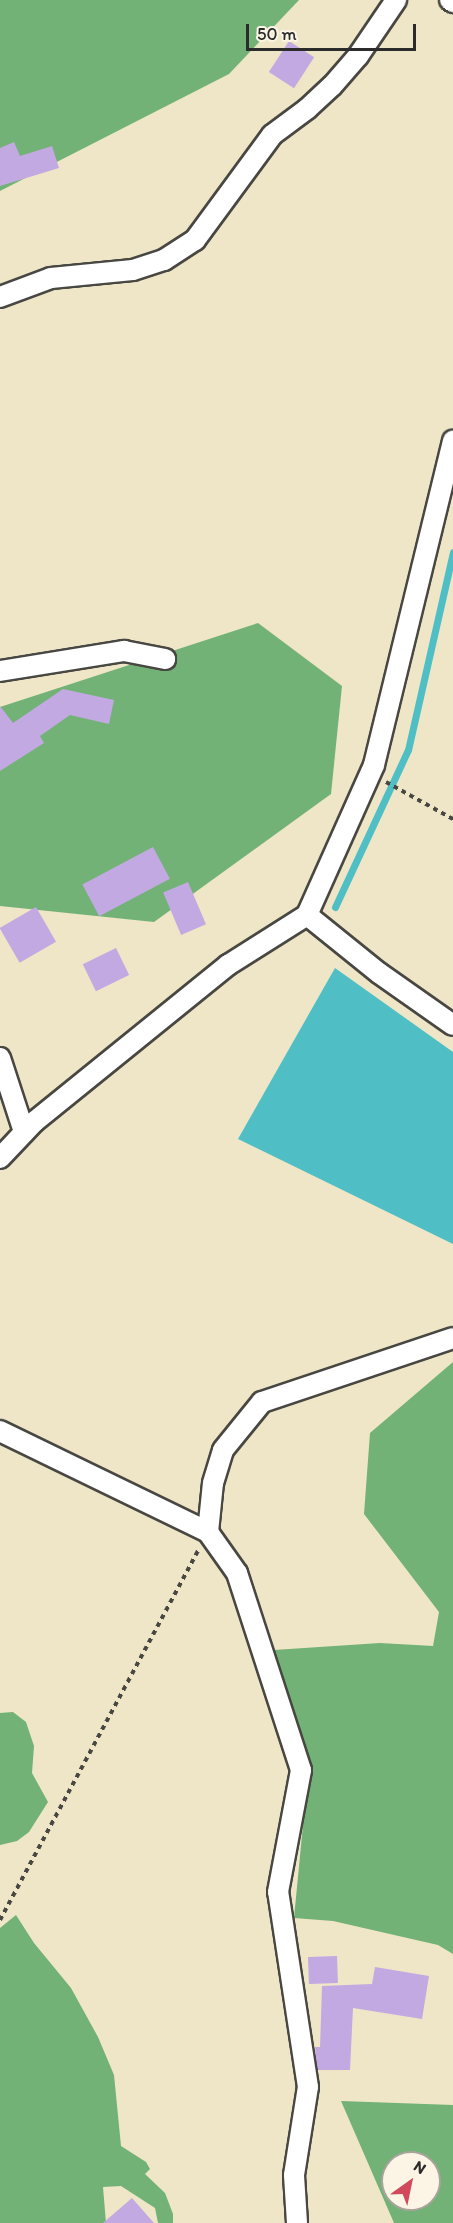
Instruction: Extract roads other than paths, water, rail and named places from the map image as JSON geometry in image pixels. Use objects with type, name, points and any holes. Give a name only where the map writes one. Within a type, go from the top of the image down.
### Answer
[{"type":"street","points":[[0,297],[51,278],[133,270],[164,260],[195,240],[272,135],[307,109],[332,86],[358,56],[396,0]]},
{"type":"street","points":[[0,1158],[24,1132],[228,965],[307,915],[374,765],[453,440]]},
{"type":"street","points":[[0,671],[124,651],[165,659]]},
{"type":"street","points":[[307,915],[379,973],[453,1025]]},
{"type":"street","points":[[0,1058],[24,1132]]},
{"type":"street","points":[[208,1532],[213,1483],[223,1450],[262,1402],[453,1338]]},
{"type":"street","points":[[0,1431],[208,1532],[237,1574],[301,1770],[278,1892],[308,2087],[294,2175],[297,2223]]},
{"type":"water","points":[[335,968],[453,1052],[453,1244],[238,1139]]},
{"type":"waterway","points":[[335,907],[408,750],[453,552]]}]
